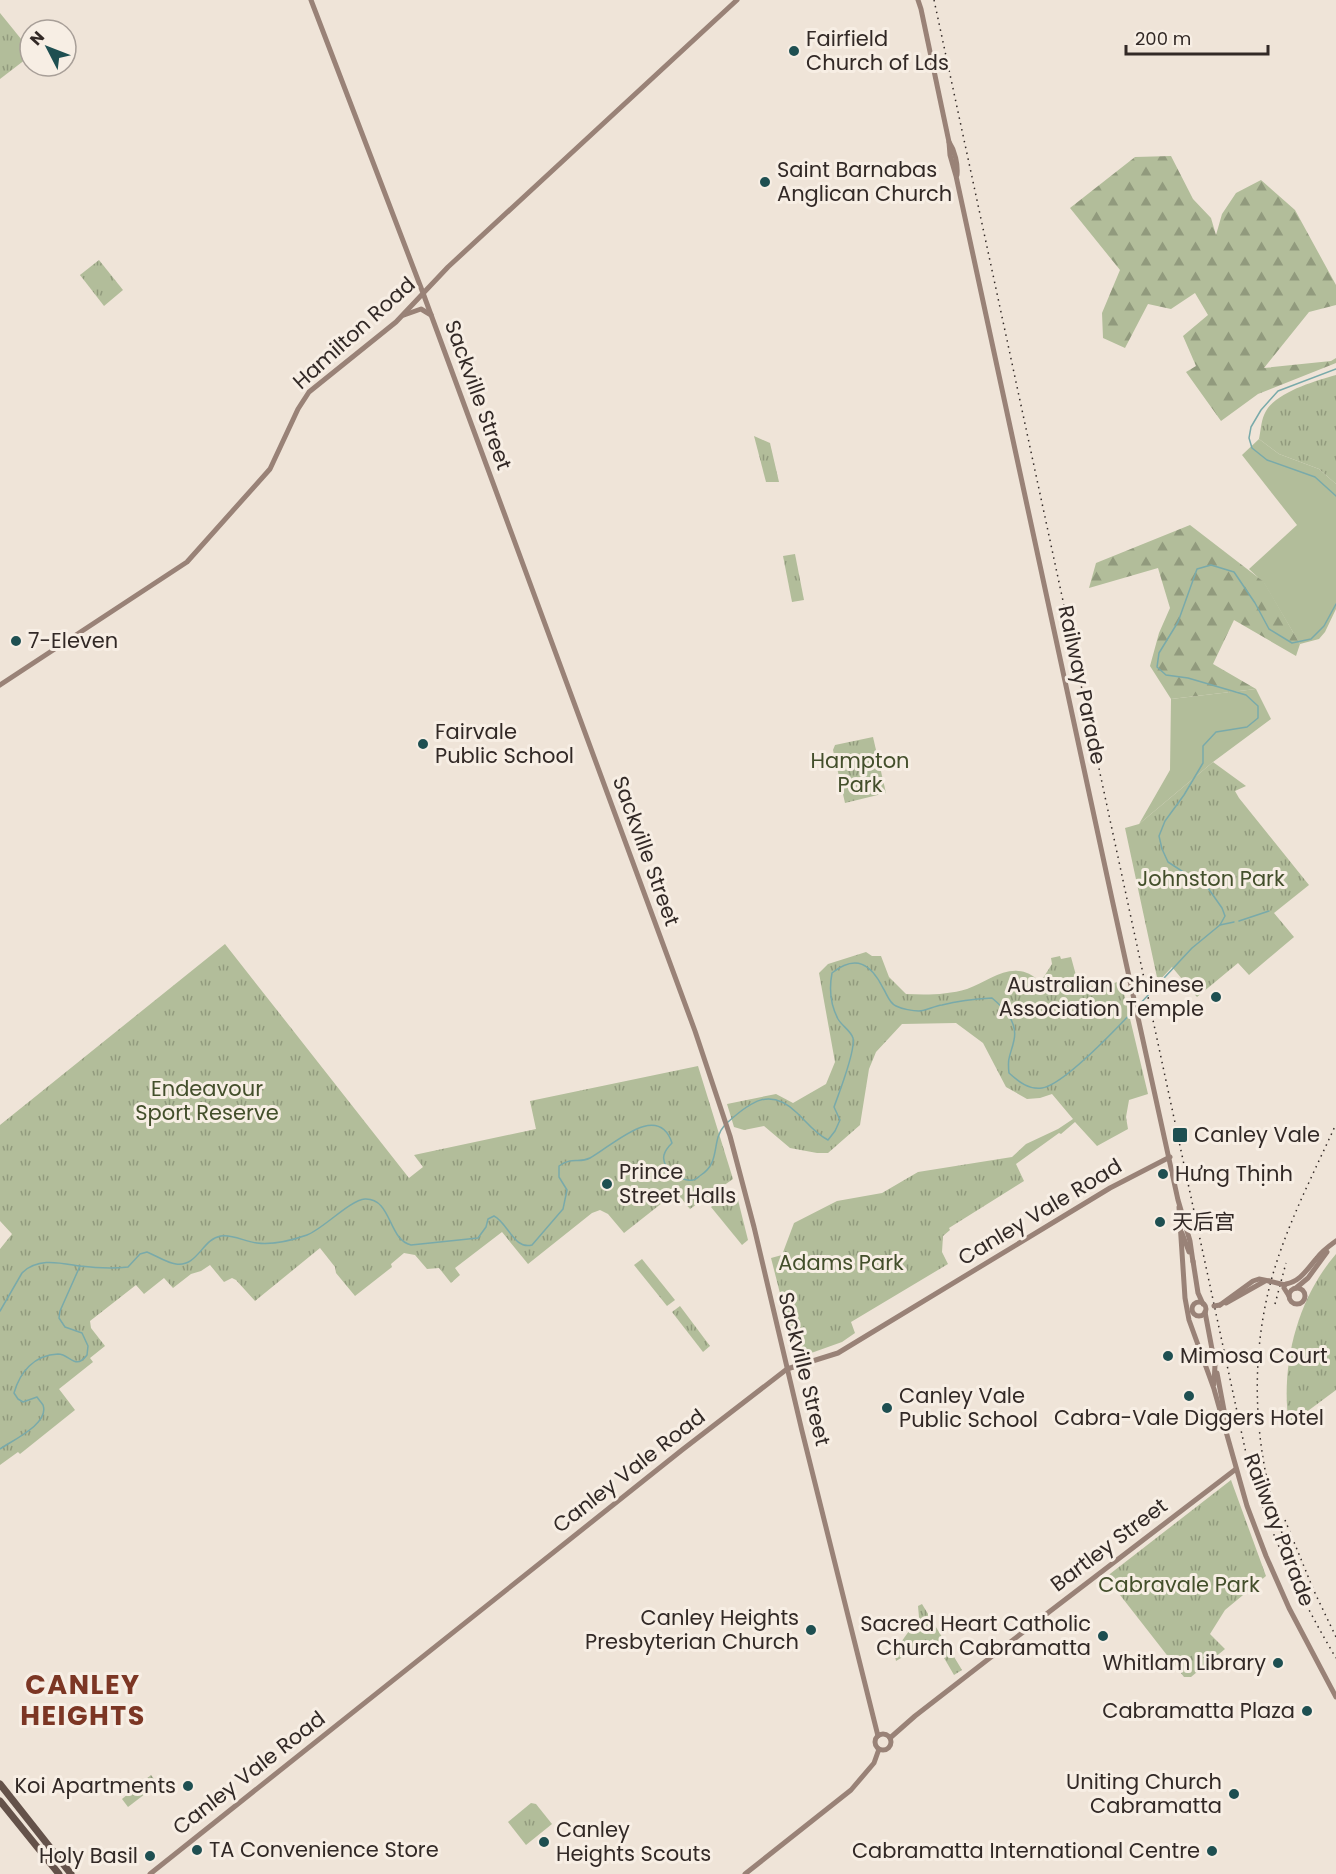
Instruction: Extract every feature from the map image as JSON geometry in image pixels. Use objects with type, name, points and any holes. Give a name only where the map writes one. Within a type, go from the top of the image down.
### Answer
[{"type":"highway","points":[[0,1784],[71,1874]]},
{"type":"highway","points":[[0,1801],[59,1874]]},
{"type":"main road","name":"Sackville Street","points":[[311,0],[423,293],[695,1031],[730,1136],[878,1736]]},
{"type":"main road","name":"Hamilton Road","points":[[0,685],[187,562],[270,469],[298,409],[309,392],[396,322],[456,260],[737,0]]},
{"type":"main road","name":"Railway Parade","points":[[920,0],[949,142],[948,149],[956,176],[1132,992],[1193,1262]]},
{"type":"main road","points":[[396,322],[406,314],[421,309],[431,316]]},
{"type":"main road","name":"Canley Vale Road","points":[[150,1874],[787,1369],[838,1353],[1110,1188],[1170,1157]]},
{"type":"main road","name":"Railway Parade","points":[[1179,1203],[1182,1264],[1190,1325],[1214,1389],[1247,1506],[1282,1594],[1336,1697]]},
{"type":"main road","points":[[1179,1203],[1185,1232],[1182,1264]]},
{"type":"main road","points":[[1179,1223],[1193,1262],[1199,1295],[1205,1312],[1215,1365],[1214,1389]]},
{"type":"main road","points":[[1289,1296],[1290,1292],[1309,1276],[1336,1242]]},
{"type":"main road","points":[[1282,1285],[1300,1278],[1317,1257],[1336,1242]]},
{"type":"main road","points":[[1282,1285],[1292,1303],[1299,1304],[1303,1302],[1309,1276]]},
{"type":"main road","points":[[1195,1314],[1201,1315],[1255,1280],[1269,1281],[1303,1290],[1305,1295]]},
{"type":"main road","points":[[1193,1306],[1198,1302],[1217,1305],[1234,1300],[1261,1282],[1269,1281]]},
{"type":"main road","points":[[1198,1288],[1193,1306],[1195,1314],[1208,1334]]},
{"type":"main road","points":[[1235,1294],[1248,1290]]},
{"type":"main road","name":"Railway Parade","points":[[1215,1365],[1228,1438]]},
{"type":"main road","name":"Bartley Street","points":[[890,1738],[915,1716],[1236,1469]]},
{"type":"main road","points":[[886,1735],[890,1738],[891,1743],[888,1748],[879,1749],[875,1743],[878,1736],[886,1735]]},
{"type":"main road","points":[[746,1874],[851,1790],[874,1763],[879,1749]]},
{"type":"green space","points":[[0,13],[18,35],[18,65],[0,79]]},
{"type":"green space","points":[[1171,156],[1193,199],[1211,218],[1216,235],[1222,214],[1236,193],[1261,180],[1295,210],[1336,285],[1336,305],[1309,312],[1264,368],[1331,361],[1336,358],[1336,363],[1258,394],[1221,421],[1186,372],[1196,366],[1183,336],[1208,315],[1195,293],[1171,309],[1148,304],[1125,348],[1103,338],[1102,313],[1120,270],[1070,208],[1135,157]]},
{"type":"green space","points":[[99,260],[123,290],[104,306],[80,275]]},
{"type":"green space","points":[[1336,375],[1336,484],[1319,469],[1279,454],[1259,439],[1263,417],[1271,404],[1297,388]]},
{"type":"green space","points":[[754,436],[770,443],[779,482],[766,482]]},
{"type":"green space","points":[[1259,439],[1279,454],[1319,469],[1336,484],[1336,609],[1319,639],[1300,644],[1264,583],[1249,569],[1297,525],[1242,455]]},
{"type":"green space","points":[[1190,525],[1264,582],[1300,644],[1296,656],[1234,620],[1213,664],[1256,689],[1171,699],[1150,666],[1159,633],[1170,608],[1158,568],[1089,588],[1096,563]]},
{"type":"green space","points":[[795,554],[804,600],[792,602],[783,556]]},
{"type":"green space","points":[[1256,689],[1271,719],[1213,762],[1139,824],[1170,770],[1171,699]]},
{"type":"green space","name":"Hampton Park","points":[[873,737],[886,793],[845,803],[833,750],[835,745]]},
{"type":"green space","name":"Johnston Park","points":[[1213,762],[1246,786],[1235,791],[1239,798],[1309,885],[1274,913],[1294,937],[1249,975],[1238,963],[1197,997],[1172,967],[1158,982],[1125,828],[1139,824]]},
{"type":"green space","name":"Endeavour Sport Reserve","points":[[225,944],[409,1178],[423,1167],[414,1155],[536,1129],[530,1101],[698,1066],[733,1179],[690,1209],[676,1192],[624,1233],[608,1214],[600,1210],[592,1213],[528,1264],[502,1232],[455,1268],[460,1275],[451,1283],[439,1268],[427,1269],[415,1255],[404,1253],[391,1264],[392,1267],[355,1296],[336,1273],[335,1267],[320,1248],[255,1301],[236,1280],[232,1278],[224,1282],[210,1265],[191,1274],[173,1288],[164,1278],[144,1294],[136,1285],[90,1321],[91,1328],[105,1346],[90,1358],[93,1362],[59,1389],[75,1410],[20,1454],[18,1452],[0,1465],[0,1249],[12,1234],[0,1221],[0,1125]]},
{"type":"green space","name":"Adams Park","points":[[866,952],[872,956],[881,956],[889,977],[906,994],[959,991],[1010,971],[1028,973],[1037,979],[1043,978],[1052,964],[1051,958],[1060,956],[1061,959],[1071,957],[1077,979],[1096,988],[1121,981],[1148,1094],[1129,1100],[1126,1117],[1128,1129],[1097,1146],[1075,1122],[1016,1164],[1024,1181],[949,1228],[950,1230],[943,1236],[942,1252],[948,1264],[851,1322],[855,1333],[842,1342],[800,1357],[796,1356],[771,1258],[782,1255],[794,1223],[837,1201],[882,1193],[918,1172],[1012,1157],[1026,1144],[1073,1119],[1052,1094],[1027,1099],[1006,1087],[983,1043],[956,1023],[902,1024],[876,1052],[869,1069],[860,1125],[828,1153],[790,1148],[764,1126],[744,1130],[734,1127],[727,1104],[776,1094],[793,1103],[826,1084],[835,1062],[819,973],[828,964]]},
{"type":"green space","points":[[731,1191],[736,1192],[748,1240],[742,1245],[711,1207]]},
{"type":"green space","points":[[1336,1254],[1336,1390],[1289,1425],[1287,1380],[1295,1334],[1311,1291]]},
{"type":"green space","points":[[642,1259],[675,1300],[667,1306],[634,1265]]},
{"type":"green space","points":[[680,1306],[710,1346],[703,1352],[672,1312]]},
{"type":"green space","name":"Cabravale Park","points":[[1231,1480],[1266,1576],[1225,1610],[1210,1634],[1225,1649],[1191,1677],[1184,1677],[1106,1577]]},
{"type":"green space","points":[[922,1604],[962,1670],[954,1675],[933,1639],[896,1661],[894,1652],[919,1617],[918,1606]]},
{"type":"green space","points":[[151,1775],[158,1784],[128,1807],[122,1799]]},
{"type":"green space","points":[[531,1803],[536,1804],[552,1824],[526,1845],[508,1822]]},
{"type":"waterway","points":[[1336,369],[1278,391],[1261,410],[1251,427],[1249,438],[1252,448],[1267,460],[1315,477],[1336,496]]},
{"type":"waterway","points":[[1137,1007],[1192,948],[1220,925],[1225,916],[1208,888],[1168,862],[1159,836],[1165,821],[1203,763],[1203,746],[1216,732],[1247,727],[1258,718],[1258,706],[1246,695],[1188,678],[1166,675],[1157,667],[1159,653],[1178,622],[1197,569],[1211,565],[1234,572],[1269,629],[1292,643],[1311,639],[1324,626],[1336,604]]},
{"type":"waterway","points":[[1239,921],[1269,911]]},
{"type":"waterway","points":[[1220,925],[1234,922]]},
{"type":"waterway","points":[[728,1122],[752,1103],[769,1099],[787,1104],[815,1131],[828,1140],[835,1131],[840,1120],[834,1107],[852,1052],[853,1038],[835,1013],[831,985],[832,973],[848,964],[862,964],[868,968],[892,1003],[904,1009],[922,1011],[954,1002],[992,998],[1005,1011],[1014,1027],[1009,1073],[1020,1082],[1033,1088],[1052,1085],[1076,1067],[1134,1010]]},
{"type":"waterway","points":[[0,1311],[22,1273],[35,1265],[50,1262],[98,1268],[128,1267],[140,1254],[147,1252],[169,1262],[183,1264],[195,1257],[209,1242],[221,1236],[263,1243],[282,1242],[307,1235],[352,1204],[365,1199],[374,1200],[380,1205],[398,1236],[411,1245],[478,1238],[486,1227],[488,1219],[494,1216],[520,1244],[532,1245],[563,1209],[567,1190],[559,1177],[559,1166],[568,1161],[590,1158],[634,1130],[645,1126],[656,1126],[665,1131],[672,1143],[664,1155],[666,1165],[683,1179],[694,1180],[711,1164],[720,1132],[724,1126]]},
{"type":"waterway","points":[[0,1449],[28,1431],[41,1419],[44,1412],[43,1405],[37,1397],[23,1402],[14,1393],[20,1378],[29,1366],[49,1355],[62,1355],[76,1362],[83,1360],[87,1355],[88,1346],[82,1333],[65,1327],[59,1318],[80,1266]]},
{"type":"railway","points":[[934,0],[1247,1458],[1285,1561],[1336,1658]]},
{"type":"railway","points":[[1282,1533],[1265,1471],[1260,1440],[1257,1376],[1264,1312],[1284,1240],[1336,1124]]},
{"type":"railway","points":[[1275,1304],[1286,1263]]},
{"type":"railway","points":[[1285,1520],[1336,1637]]},
{"type":"place","name":"Fairfield Church of Lds","points":[[794,51]]},
{"type":"place","name":"Saint Barnabas Anglican Church","points":[[765,182]]},
{"type":"place","name":"7-Eleven","points":[[16,641]]},
{"type":"place","name":"Fairvale Public School","points":[[423,744]]},
{"type":"place","name":"Australian Chinese Association Temple","points":[[1216,997]]},
{"type":"place","name":"Canley Vale","points":[[1180,1135]]},
{"type":"place","name":"Hưng Thịnh","points":[[1163,1174]]},
{"type":"place","name":"Prince Street Halls","points":[[607,1184]]},
{"type":"place","name":"天后宫","points":[[1160,1222]]},
{"type":"place","name":"Mimosa Court","points":[[1168,1356]]},
{"type":"place","name":"Cabra-Vale Diggers Hotel","points":[[1189,1396]]},
{"type":"place","name":"Canley Vale Public School","points":[[887,1408]]},
{"type":"place","name":"Canley Heights Presbyterian Church","points":[[811,1630]]},
{"type":"place","name":"Sacred Heart Catholic Church Cabramatta","points":[[1103,1636]]},
{"type":"place","name":"Whitlam Library","points":[[1278,1663]]},
{"type":"place","name":"Cabramatta Plaza","points":[[1307,1711]]},
{"type":"place","name":"Koi Apartments","points":[[188,1786]]},
{"type":"place","name":"Uniting Church Cabramatta","points":[[1234,1794]]},
{"type":"place","name":"Canley Heights Scouts","points":[[544,1842]]},
{"type":"place","name":"TA Convenience Store","points":[[197,1850]]},
{"type":"place","name":"Cabramatta International Centre","points":[[1212,1851]]},
{"type":"place","name":"Holy Basil","points":[[150,1856]]},
{"type":"district","name":"CANLEY HEIGHTS","points":[[83,1700]]}]
